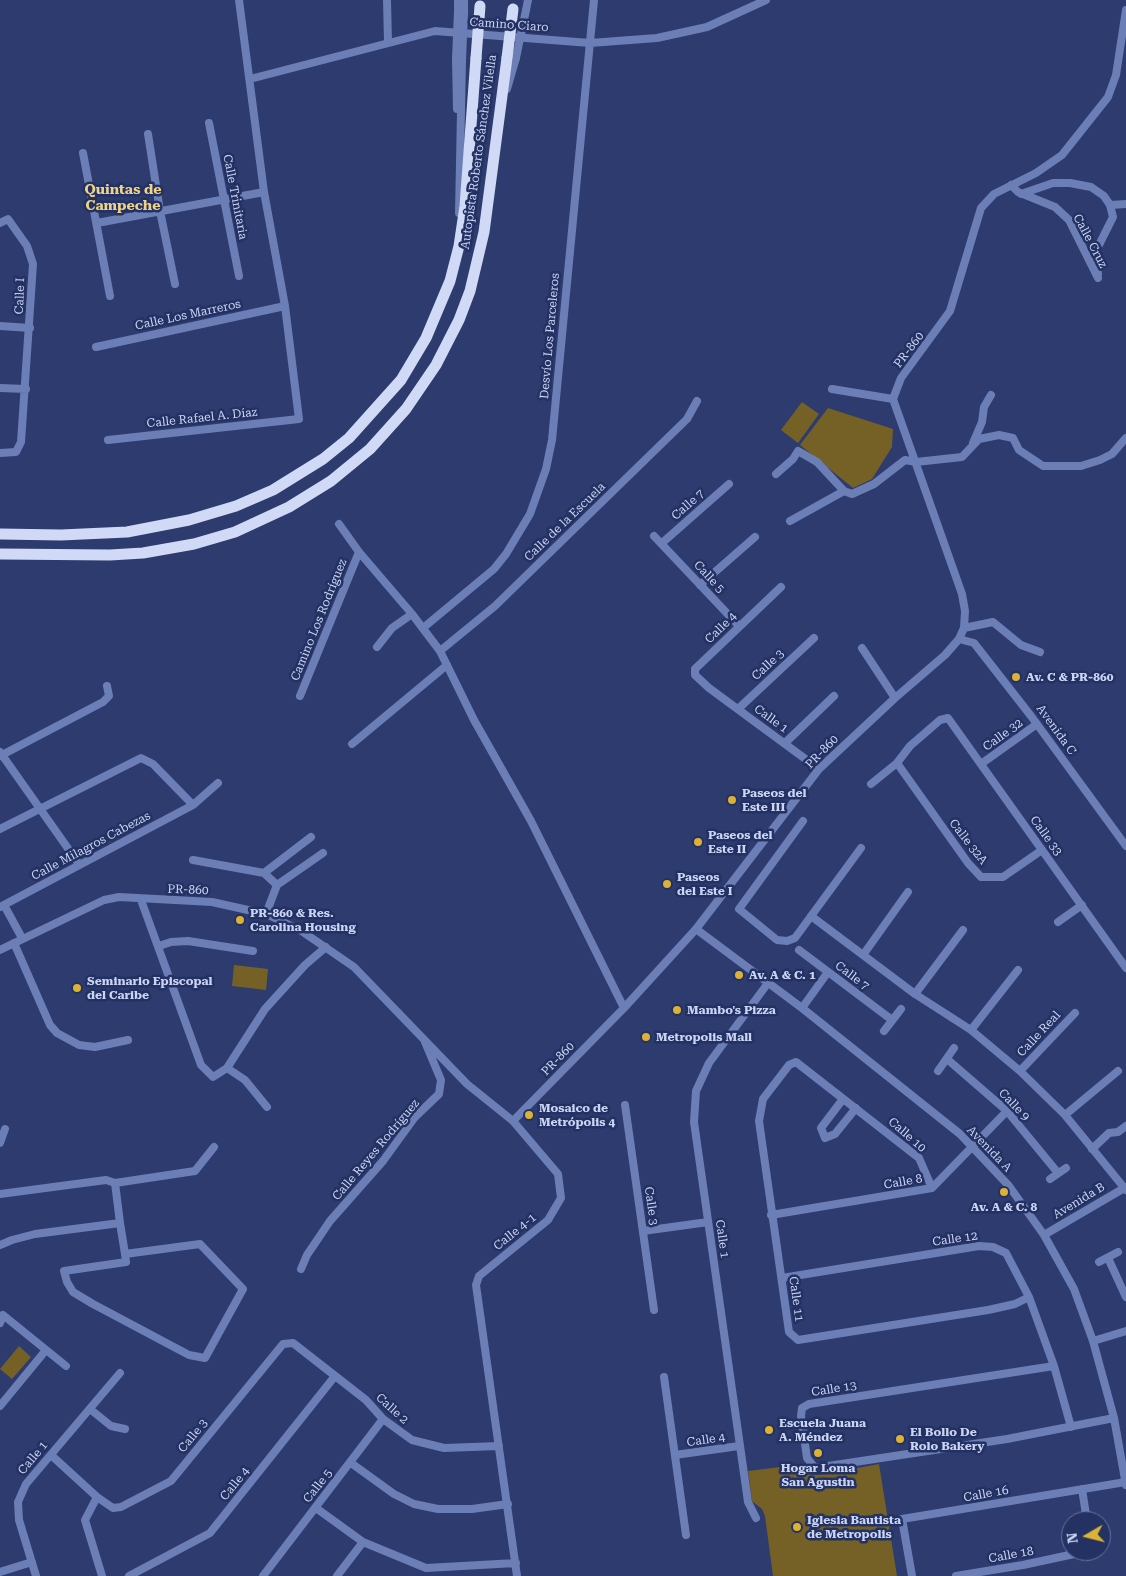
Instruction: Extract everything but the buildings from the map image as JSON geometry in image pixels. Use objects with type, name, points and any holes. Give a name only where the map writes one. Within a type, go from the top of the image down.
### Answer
[{"type":"highway","name":"Autopista Roberto Sánchez Vilella","points":[[0,534],[101,533],[163,526],[236,506],[295,478],[349,438],[401,380],[426,338],[442,303],[459,246],[465,206],[480,3]]},
{"type":"highway","name":"Autopista Roberto Sánchez Vilella","points":[[0,554],[110,555],[143,553],[194,544],[235,532],[289,507],[331,481],[388,430],[422,388],[459,320],[470,290],[482,240],[500,115],[511,58],[514,4]]},
{"type":"street","points":[[239,0],[264,192],[285,306]]},
{"type":"street","points":[[387,0],[388,42]]},
{"type":"street","points":[[458,0],[461,12]]},
{"type":"street","points":[[459,246],[461,139],[459,60],[461,12],[464,0]]},
{"type":"street","points":[[511,58],[528,0]]},
{"type":"street","name":"Desvío Los Parceleros","points":[[423,628],[494,569],[506,554],[530,514],[546,469],[552,440],[594,0]]},
{"type":"street","name":"Camino Ciaro","points":[[250,80],[435,31],[590,43],[657,38],[692,32],[766,0]]},
{"type":"street","name":"PR-860","points":[[0,950],[104,900],[119,897],[141,900],[212,902],[266,914],[300,930],[354,967],[467,1084],[513,1121],[624,1008],[696,929],[819,768],[894,698],[945,655],[959,638],[964,628],[965,611],[962,594],[893,399],[901,378],[950,311],[981,208],[994,194],[1036,173],[1062,155],[1108,97],[1116,75],[1126,10]]},
{"type":"street","name":"Calle Trinitaria","points":[[209,123],[239,276]]},
{"type":"street","points":[[148,134],[160,211],[175,284]]},
{"type":"street","points":[[83,153],[110,296]]},
{"type":"street","points":[[1021,194],[1053,183],[1070,183],[1091,188],[1104,196],[1110,205],[1126,204]]},
{"type":"street","name":"Calle Cruz","points":[[1011,185],[1021,194],[1055,207],[1069,220],[1098,278],[1096,251],[1113,217],[1110,205]]},
{"type":"street","points":[[96,223],[264,192]]},
{"type":"street","name":"Calle I","points":[[0,223],[8,220],[27,246],[33,264],[26,390],[19,448],[16,452],[0,454]]},
{"type":"street","name":"Calle Los Marreros","points":[[96,347],[285,306]]},
{"type":"street","name":"Calle Rafael A. Díaz","points":[[108,440],[299,419],[285,306]]},
{"type":"street","points":[[0,326],[30,328]]},
{"type":"street","points":[[0,388],[26,390]]},
{"type":"street","points":[[832,389],[893,399]]},
{"type":"street","points":[[969,449],[991,395]]},
{"type":"street","name":"Calle de la Escuela","points":[[440,651],[495,606],[673,433],[687,419],[696,401]]},
{"type":"street","points":[[776,474],[793,459],[798,451],[817,462],[844,491],[852,494],[874,484],[905,460],[916,462],[962,457],[979,439],[999,435],[1013,438],[1019,450],[1043,466],[1081,466],[1112,454],[1126,438]]},
{"type":"street","name":"Calle 7","points":[[662,544],[729,484]]},
{"type":"street","points":[[790,521],[844,491]]},
{"type":"street","points":[[339,524],[359,552],[412,614],[440,651],[474,720],[531,822],[624,1008]]},
{"type":"street","name":"Calle 5","points":[[654,536],[739,626]]},
{"type":"street","points":[[700,585],[755,536]]},
{"type":"street","name":"Camino Los Rodríguez","points":[[300,696],[359,552]]},
{"type":"street","name":"Calle 4","points":[[709,688],[695,675],[695,669],[781,588]]},
{"type":"street","points":[[377,647],[392,628],[412,614]]},
{"type":"street","points":[[964,628],[993,622],[1021,645],[1040,652]]},
{"type":"street","name":"Calle 3","points":[[738,709],[814,638]]},
{"type":"street","name":"Avenida C","points":[[959,638],[974,644],[1037,724],[1126,846]]},
{"type":"street","points":[[862,648],[894,698]]},
{"type":"street","points":[[352,744],[447,665]]},
{"type":"street","points":[[79,864],[1,754],[103,702],[109,696],[107,686]]},
{"type":"street","name":"Calle 1","points":[[709,688],[819,768]]},
{"type":"street","points":[[785,743],[834,696]]},
{"type":"street","name":"Calle 33","points":[[897,763],[910,746],[940,720],[948,718],[1126,968]]},
{"type":"street","name":"Calle 32","points":[[981,764],[1037,724]]},
{"type":"street","points":[[0,830],[141,758],[153,764],[193,805]]},
{"type":"street","points":[[871,784],[897,763]]},
{"type":"street","name":"Calle 32A","points":[[897,763],[968,864],[981,877],[1003,877],[1042,850]]},
{"type":"street","name":"Calle Milagros Cabezas","points":[[2,906],[193,805],[218,783]]},
{"type":"street","points":[[803,821],[739,909],[777,940],[787,941],[795,938],[861,848]]},
{"type":"street","points":[[264,873],[311,837]]},
{"type":"street","points":[[266,914],[277,885],[323,853]]},
{"type":"street","points":[[193,860],[264,873],[277,885]]},
{"type":"street","points":[[863,955],[908,892]]},
{"type":"street","points":[[141,900],[159,946],[174,995],[201,1064],[212,1077],[227,1068],[264,1009],[305,965],[326,947]]},
{"type":"street","points":[[1058,922],[1082,905]]},
{"type":"street","points":[[2,906],[22,938]]},
{"type":"street","points":[[811,916],[914,994],[971,1030],[1020,1071],[1065,1115],[1125,1188]]},
{"type":"street","name":"Avenida A","points":[[696,929],[802,1008],[973,1146],[1009,1186],[1044,1235],[1074,1289],[1093,1341],[1114,1418],[1126,1483]]},
{"type":"street","points":[[914,994],[963,930]]},
{"type":"street","points":[[159,946],[171,942],[188,942],[253,951]]},
{"type":"street","points":[[14,943],[50,1025],[57,1033],[79,1045],[95,1047],[128,1040]]},
{"type":"street","name":"Calle 7","points":[[799,950],[892,1020]]},
{"type":"street","points":[[971,1030],[1018,970]]},
{"type":"street","points":[[802,1008],[828,972]]},
{"type":"street","name":"Calle 1","points":[[756,1518],[748,1502],[739,1446],[694,1122],[696,1091],[709,1064],[768,983]]},
{"type":"street","points":[[884,1031],[901,1009]]},
{"type":"street","name":"Calle Real","points":[[1020,1071],[1075,1013]]},
{"type":"street","name":"Calle Reyes Rodríguez","points":[[301,1269],[307,1255],[330,1221],[383,1161],[415,1116],[439,1094],[441,1080],[424,1040]]},
{"type":"street","points":[[938,1071],[954,1048]]},
{"type":"street","name":"Calle 9","points":[[947,1059],[1007,1111],[1058,1172]]},
{"type":"street","name":"Calle 10","points":[[792,1063],[796,1062],[919,1158],[932,1188]]},
{"type":"street","name":"Calle 11","points":[[792,1063],[763,1099],[759,1121],[789,1332],[798,1340],[997,1308],[1030,1298]]},
{"type":"street","points":[[227,1068],[246,1080],[267,1107]]},
{"type":"street","points":[[1065,1115],[1118,1071]]},
{"type":"street","points":[[843,1099],[822,1128],[825,1138],[835,1134],[856,1108]]},
{"type":"street","name":"Calle 3","points":[[625,1105],[654,1310]]},
{"type":"street","name":"Calle 8","points":[[771,1215],[932,1188],[1007,1111]]},
{"type":"street","name":"Calle 4-1","points":[[499,1446],[476,1285],[479,1276],[548,1220],[561,1198],[558,1174],[513,1121]]},
{"type":"street","points":[[1092,1149],[1110,1134],[1118,1132],[1126,1126]]},
{"type":"street","points":[[0,1143],[5,1129]]},
{"type":"street","points":[[0,1194],[106,1180],[115,1183],[195,1171],[214,1147]]},
{"type":"street","points":[[1050,1179],[1066,1168]]},
{"type":"street","points":[[115,1183],[126,1262],[64,1271],[73,1292],[189,1355],[205,1358],[243,1289],[200,1244],[125,1254]]},
{"type":"street","name":"Avenida B","points":[[1044,1235],[1125,1188]]},
{"type":"street","points":[[643,1231],[708,1222]]},
{"type":"street","points":[[0,1245],[35,1234],[120,1223]]},
{"type":"street","name":"Calle 12","points":[[782,1278],[979,1246],[993,1246],[1006,1253],[1030,1298],[1054,1366],[1071,1427]]},
{"type":"street","points":[[1099,1262],[1118,1252]]},
{"type":"street","points":[[1108,1258],[1126,1297]]},
{"type":"street","points":[[0,1323],[3,1315],[66,1366]]},
{"type":"street","points":[[1093,1341],[1126,1331]]},
{"type":"street","name":"Calle 3","points":[[51,1455],[97,1497],[113,1508],[121,1507],[172,1481],[283,1344],[287,1343]]},
{"type":"street","name":"Calle 2","points":[[287,1343],[293,1343],[366,1400],[383,1419],[412,1440],[444,1448],[499,1446]]},
{"type":"street","points":[[0,1406],[46,1350]]},
{"type":"street","name":"Calle 13","points":[[1054,1366],[809,1404],[802,1408],[801,1416],[807,1458],[815,1468],[1007,1439],[1114,1418]]},
{"type":"street","name":"Calle 1","points":[[36,1576],[19,1520],[18,1502],[26,1484],[120,1373]]},
{"type":"street","name":"Calle 4","points":[[128,1576],[210,1533],[335,1376]]},
{"type":"street","points":[[664,1377],[686,1535]]},
{"type":"street","points":[[90,1409],[111,1426],[125,1429]]},
{"type":"street","name":"Calle 5","points":[[262,1576],[351,1463],[383,1419]]},
{"type":"street","points":[[499,1446],[517,1576]]},
{"type":"street","name":"Calle 4","points":[[675,1455],[739,1446]]},
{"type":"street","points":[[351,1463],[394,1494],[414,1504],[438,1509],[472,1509],[508,1504]]},
{"type":"street","points":[[1085,1511],[1082,1490],[1126,1483]]},
{"type":"street","name":"Calle 16","points":[[912,1576],[902,1520],[1082,1490]]},
{"type":"street","points":[[97,1497],[85,1520],[102,1576]]},
{"type":"street","points":[[316,1508],[363,1542],[415,1565],[436,1572],[516,1563]]},
{"type":"street","points":[[337,1576],[363,1542]]},
{"type":"street","name":"Calle 18","points":[[956,1576],[1061,1557]]},
{"type":"street","points":[[0,1572],[32,1562]]},
{"type":"shaded area","points":[[802,402],[819,414],[798,443],[781,430]]},
{"type":"shaded area","points":[[828,408],[893,429],[892,447],[872,479],[853,488],[800,445]]},
{"type":"shaded area","points":[[234,965],[268,969],[266,990],[232,986]]},
{"type":"shaded area","points":[[19,1346],[31,1357],[12,1379],[0,1369]]},
{"type":"shaded area","points":[[879,1464],[897,1576],[773,1576],[765,1516],[762,1509],[752,1501],[748,1471],[797,1465],[810,1474],[819,1475]]},
{"type":"place","name":"Av. C & PR-860","points":[[1016,677]]},
{"type":"place","name":"Paseos del Este III","points":[[732,800]]},
{"type":"place","name":"Paseos del Este II","points":[[698,842]]},
{"type":"place","name":"Paseos del Este I","points":[[667,884]]},
{"type":"place","name":"PR-860 & Res. Carolina Housing","points":[[240,920]]},
{"type":"place","name":"Av. A & C. 1","points":[[739,975]]},
{"type":"place","name":"Seminario Episcopal del Caribe","points":[[77,988]]},
{"type":"place","name":"Mambo's Pizza","points":[[677,1010]]},
{"type":"place","name":"Metropolis Mall","points":[[646,1037]]},
{"type":"place","name":"Mosaico de Metrópolis 4","points":[[529,1115]]},
{"type":"place","name":"Av. A & C. 8","points":[[1004,1192]]},
{"type":"place","name":"Escuela Juana A. Méndez","points":[[769,1430]]},
{"type":"place","name":"El Bollo De Rolo Bakery","points":[[900,1439]]},
{"type":"place","name":"Hogar Loma San Agustin","points":[[818,1453]]},
{"type":"place","name":"Iglesia Bautista de Metropolis","points":[[797,1527]]},
{"type":"district","name":"Quintas de Campeche","points":[[123,198]]}]
